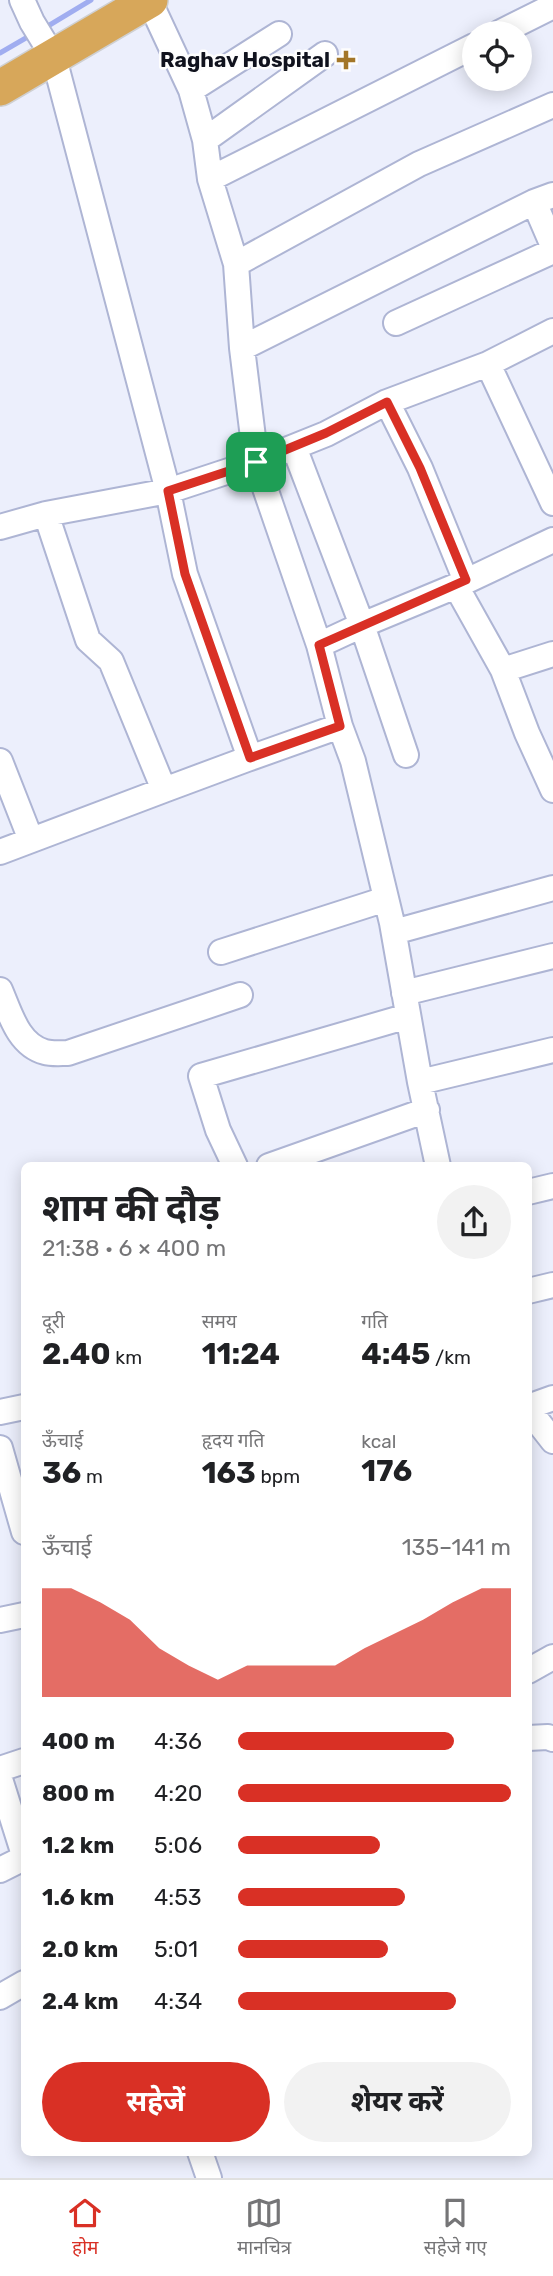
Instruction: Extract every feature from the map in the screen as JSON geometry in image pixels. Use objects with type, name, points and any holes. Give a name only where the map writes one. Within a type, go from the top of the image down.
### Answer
[{"type":"highway","points":[[0,88],[50,53],[149,0]]},
{"type":"street","points":[[149,0],[191,89],[205,140],[210,179],[236,264],[242,348],[256,462],[319,645],[340,726],[354,761],[394,932],[420,1082],[437,1162]]},
{"type":"street","points":[[521,21],[553,3]]},
{"type":"street","points":[[27,11],[50,53],[168,491],[185,574],[250,758]]},
{"type":"street","points":[[191,89],[279,34]]},
{"type":"street","points":[[210,179],[462,52]]},
{"type":"street","points":[[205,140],[325,54]]},
{"type":"street","points":[[236,264],[419,164],[553,105]]},
{"type":"street","points":[[242,348],[543,199],[553,249],[396,323]]},
{"type":"street","points":[[0,527],[46,513],[168,491],[256,462],[326,433],[387,402],[488,363],[553,331]]},
{"type":"street","points":[[488,363],[553,503]]},
{"type":"street","points":[[387,402],[420,468],[461,583],[503,670],[553,790]]},
{"type":"street","points":[[294,447],[362,625],[406,755]]},
{"type":"street","points":[[46,513],[88,640],[111,661],[164,790]]},
{"type":"street","points":[[319,645],[553,540]]},
{"type":"street","points":[[503,670],[553,654]]},
{"type":"street","points":[[0,852],[340,726]]},
{"type":"street","points":[[0,761],[31,840]]},
{"type":"street","points":[[394,932],[553,888]]},
{"type":"street","points":[[221,952],[386,899]]},
{"type":"street","points":[[233,1162],[218,1130],[201,1076],[553,956]]},
{"type":"street","points":[[0,990],[9,1038],[46,1053],[68,1053],[240,995]]},
{"type":"street","points":[[420,1082],[553,1050]]},
{"type":"street","points":[[280,1162],[427,1110]]},
{"type":"street","points":[[532,1191],[553,1186]]},
{"type":"street","points":[[532,1291],[553,1285]]},
{"type":"street","points":[[532,1406],[553,1398]]},
{"type":"street","points":[[0,1412],[21,1408]]},
{"type":"street","points":[[532,1413],[553,1441]]},
{"type":"street","points":[[10,1459],[21,1516]]},
{"type":"street","points":[[0,1620],[21,1616]]},
{"type":"street","points":[[532,1669],[553,1657]]},
{"type":"street","points":[[532,1738],[553,1739]]},
{"type":"street","points":[[0,1769],[21,1762]]},
{"type":"street","points":[[0,1779],[21,1847]]},
{"type":"street","points":[[0,1870],[21,1859]]},
{"type":"street","points":[[0,1997],[21,1985]]},
{"type":"street","points":[[201,2156],[209,2178]]},
{"type":"waterway","points":[[43,29],[91,0]]},
{"type":"waterway","points":[[0,53],[31,35]]},
{"type":"place","name":"Raghav Hospital","points":[[346,60]]},
{"type":"route","points":[[387,402],[420,468],[466,580],[319,645],[340,726],[250,758],[185,574],[168,491],[256,462],[326,433],[387,402]]}]
